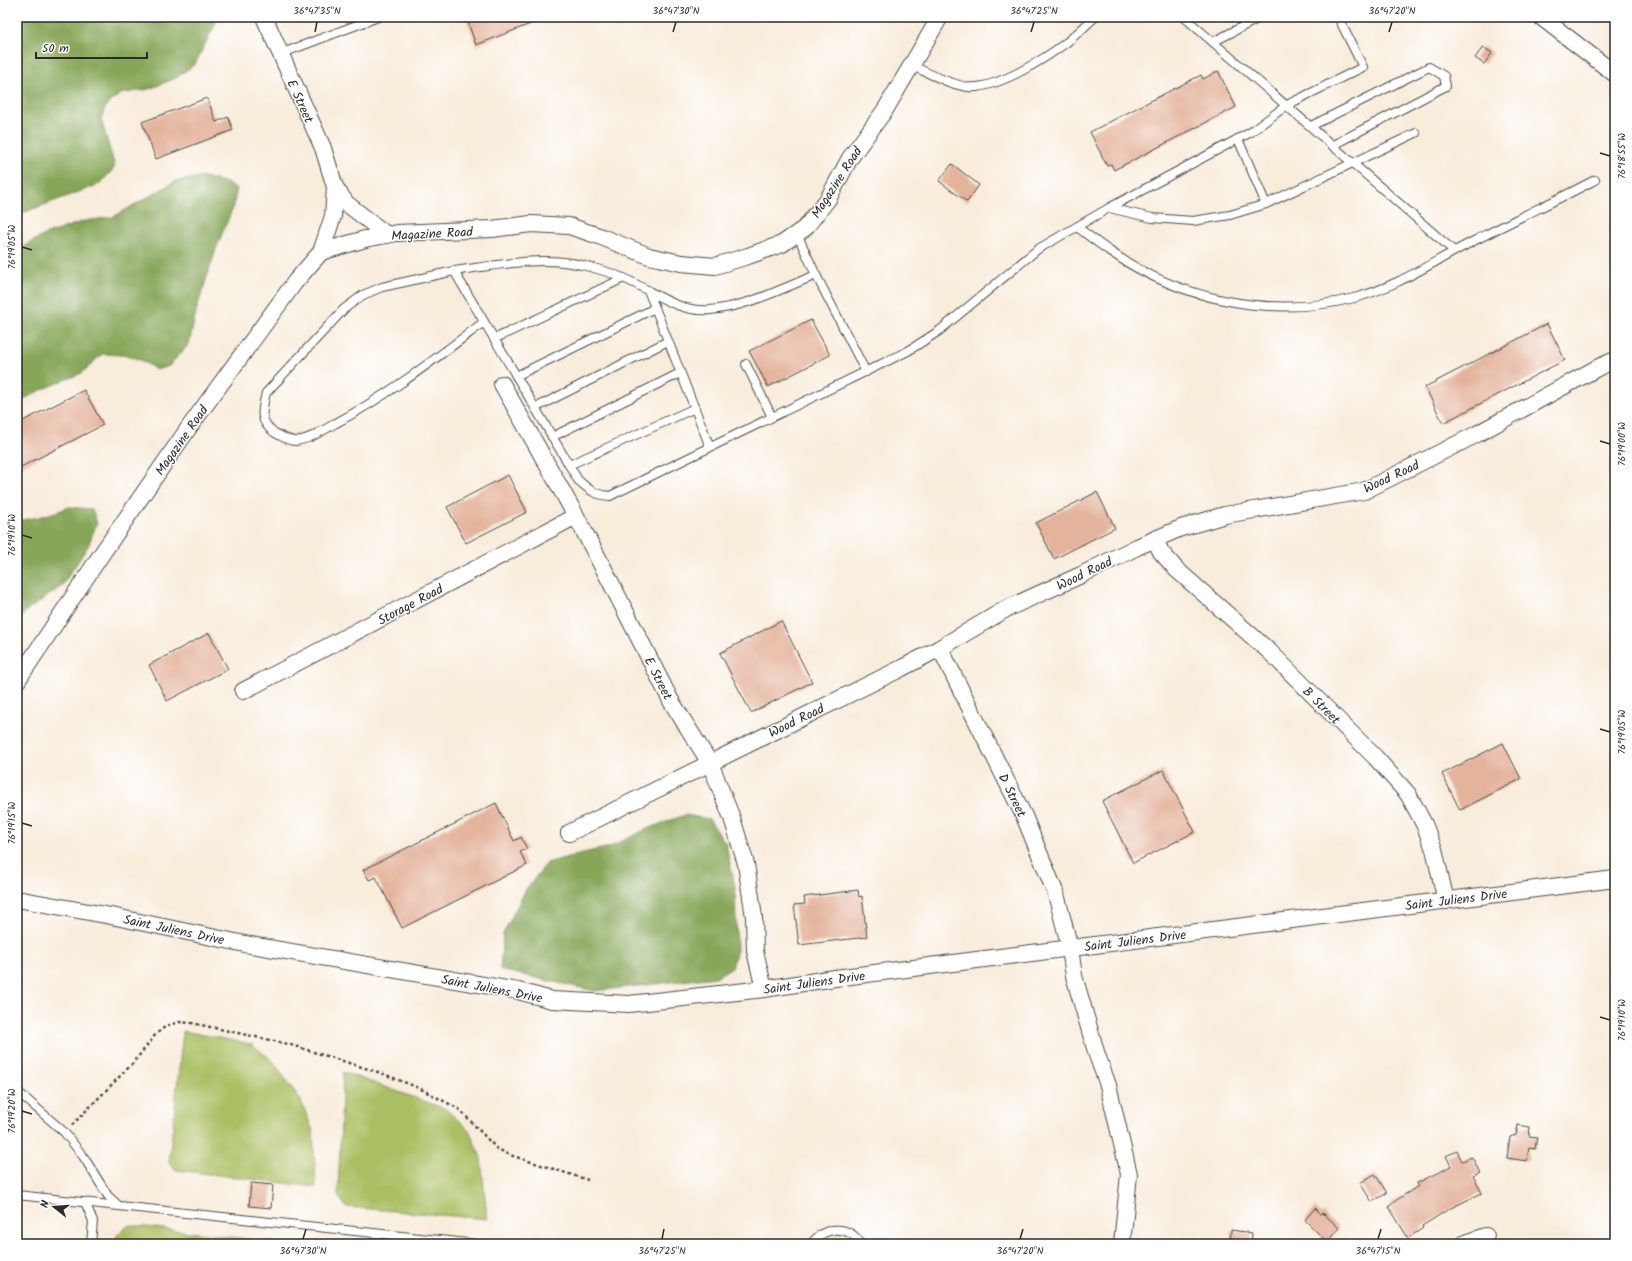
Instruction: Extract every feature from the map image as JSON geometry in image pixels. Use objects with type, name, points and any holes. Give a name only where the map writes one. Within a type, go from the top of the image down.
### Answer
[{"type":"street","name":"E Street","points":[[264,17],[323,148],[335,187],[346,203],[387,235]]},
{"type":"street","name":"Magazine Road","points":[[17,682],[190,426],[295,282],[321,252],[365,239],[398,233],[492,229],[532,224],[569,226],[649,256],[682,263],[716,266],[782,244],[806,228],[828,198],[850,158],[884,110],[940,17]]},
{"type":"street","points":[[1541,17],[1615,74]]},
{"type":"street","name":"E Street","points":[[321,252],[333,216],[335,187]]},
{"type":"street","name":"Wood Road","points":[[569,833],[940,648],[1006,609],[1155,539],[1181,528],[1225,515],[1364,491],[1477,434],[1599,367],[1615,360]]},
{"type":"street","name":"E Street","points":[[502,384],[576,516],[671,701],[710,763],[732,818],[746,864],[754,917],[755,951],[764,989]]},
{"type":"street","name":"Storage Road","points":[[243,691],[576,516]]},
{"type":"street","name":"B Street","points":[[1155,539],[1161,552],[1177,570],[1270,652],[1375,757],[1408,794],[1424,824],[1434,849],[1446,900]]},
{"type":"street","name":"D Street","points":[[940,648],[1024,816],[1056,894],[1070,948],[1074,976],[1097,1055],[1108,1085],[1129,1174],[1122,1244]]},
{"type":"street","name":"Saint Juliens Drive","points":[[17,899],[111,916],[245,944],[518,991],[552,1000],[629,1004],[764,989],[835,978],[1615,879]]},
{"type":"street","points":[[1462,1244],[1486,1236]]},
{"type":"lane","points":[[280,54],[378,17]]},
{"type":"lane","points":[[910,65],[945,81],[968,87],[982,86],[1006,78],[1041,60],[1068,41],[1095,17]]},
{"type":"lane","points":[[1184,17],[1454,251]]},
{"type":"lane","points":[[1213,42],[1261,17]]},
{"type":"lane","points":[[454,271],[578,480],[589,490],[600,495],[610,496],[908,351],[939,331],[1038,250],[1109,208],[1251,132],[1286,105],[1363,67],[1338,17]]},
{"type":"lane","points":[[1311,126],[1430,67],[1444,76],[1446,86],[1333,145]]},
{"type":"lane","points":[[1109,208],[1152,218],[1193,221],[1230,215],[1266,204],[1416,133]]},
{"type":"lane","points":[[1238,139],[1266,204]]},
{"type":"lane","points":[[1077,227],[1112,253],[1154,277],[1188,290],[1226,301],[1260,306],[1304,307],[1354,298],[1390,286],[1431,265],[1454,251],[1596,180]]},
{"type":"lane","points":[[797,234],[816,275],[866,372]]},
{"type":"lane","points":[[484,322],[420,370],[368,406],[313,436],[294,441],[282,437],[268,428],[262,417],[266,393],[344,309],[363,295],[382,287],[454,271],[512,262],[548,260],[585,266],[624,278],[682,307],[696,310],[710,310],[731,306],[762,297],[816,275]]},
{"type":"lane","points":[[494,339],[624,278]]},
{"type":"lane","points":[[648,290],[710,447]]},
{"type":"lane","points":[[516,376],[655,308]]},
{"type":"lane","points":[[535,408],[668,341]]},
{"type":"lane","points":[[746,364],[772,416]]},
{"type":"lane","points":[[552,437],[680,373]]},
{"type":"lane","points":[[569,465],[695,408]]},
{"type":"lane","points":[[17,1091],[64,1132],[84,1156],[108,1196],[119,1206]]},
{"type":"lane","points":[[17,1195],[477,1244]]},
{"type":"lane","points":[[85,1202],[93,1221],[91,1244]]},
{"type":"lane","points":[[811,1244],[818,1236],[826,1231],[836,1229],[846,1231],[854,1235],[861,1244]]},
{"type":"path","points":[[64,1132],[134,1062],[156,1034],[166,1026],[179,1022],[192,1023],[288,1044],[381,1073],[419,1088],[459,1109],[497,1149],[513,1156],[588,1180]]},
{"type":"green space","points":[[17,17],[216,17],[215,25],[195,64],[176,78],[149,89],[120,94],[106,106],[101,119],[115,167],[100,184],[17,215]]},
{"type":"green space","points":[[204,177],[227,183],[237,189],[233,207],[216,249],[197,308],[189,344],[169,366],[156,370],[143,361],[137,359],[102,354],[82,373],[41,390],[17,403],[17,250],[44,235],[84,221],[113,217],[176,181]]},
{"type":"green space","points":[[69,507],[92,509],[97,523],[88,546],[62,586],[25,612],[17,626],[17,521],[44,516]]},
{"type":"green space","points":[[685,815],[709,819],[726,844],[735,887],[737,950],[732,967],[716,977],[595,991],[500,970],[503,934],[526,889],[547,863],[610,847],[649,828]]},
{"type":"green space","points":[[183,1031],[251,1044],[272,1060],[300,1099],[313,1131],[316,1187],[176,1170],[169,1162]]},
{"type":"green space","points":[[343,1072],[446,1109],[469,1130],[481,1158],[487,1219],[346,1207],[338,1196]]},
{"type":"green space","points":[[129,1225],[275,1242],[274,1244],[116,1244],[117,1235]]},
{"type":"building","points":[[466,17],[546,17],[546,18],[476,45]]},
{"type":"building","points":[[1483,47],[1492,53],[1484,64],[1475,58]]},
{"type":"building","points":[[1218,71],[1236,107],[1114,170],[1111,164],[1107,166],[1090,132],[1201,75],[1203,79]]},
{"type":"building","points":[[207,98],[216,122],[228,117],[233,130],[156,159],[142,122]]},
{"type":"building","points":[[952,164],[979,185],[967,202],[939,181]]},
{"type":"building","points":[[811,320],[830,355],[768,387],[749,351]]},
{"type":"building","points":[[1547,324],[1565,360],[1443,423],[1425,387]]},
{"type":"building","points":[[84,390],[103,425],[17,469],[17,424]]},
{"type":"building","points":[[508,475],[527,512],[466,543],[447,507]]},
{"type":"building","points":[[1097,492],[1115,528],[1054,559],[1036,523]]},
{"type":"building","points":[[781,621],[812,682],[751,713],[720,653]]},
{"type":"building","points":[[209,633],[228,669],[167,701],[149,665]]},
{"type":"building","points":[[1503,743],[1521,779],[1460,810],[1442,774]]},
{"type":"building","points":[[1163,770],[1195,832],[1133,863],[1102,801]]},
{"type":"building","points":[[496,803],[514,841],[521,837],[527,849],[520,852],[527,865],[402,928],[376,877],[369,880],[363,870]]},
{"type":"building","points":[[858,890],[859,897],[862,896],[867,937],[799,945],[794,905],[805,904],[804,897]]},
{"type":"building","points":[[1518,1125],[1530,1127],[1529,1136],[1537,1137],[1535,1149],[1529,1148],[1527,1161],[1507,1158],[1510,1137],[1516,1135]]},
{"type":"building","points":[[1457,1151],[1462,1161],[1472,1157],[1480,1173],[1473,1176],[1482,1193],[1449,1209],[1422,1226],[1423,1228],[1408,1238],[1389,1207],[1392,1203],[1418,1186],[1417,1183],[1451,1166],[1446,1156]]},
{"type":"building","points":[[1375,1174],[1387,1193],[1372,1202],[1360,1183]]},
{"type":"building","points":[[251,1183],[273,1185],[271,1208],[249,1206]]},
{"type":"building","points":[[1315,1208],[1321,1214],[1323,1213],[1339,1228],[1327,1242],[1305,1220]]},
{"type":"building","points":[[1231,1230],[1252,1233],[1251,1244],[1230,1244]]}]
